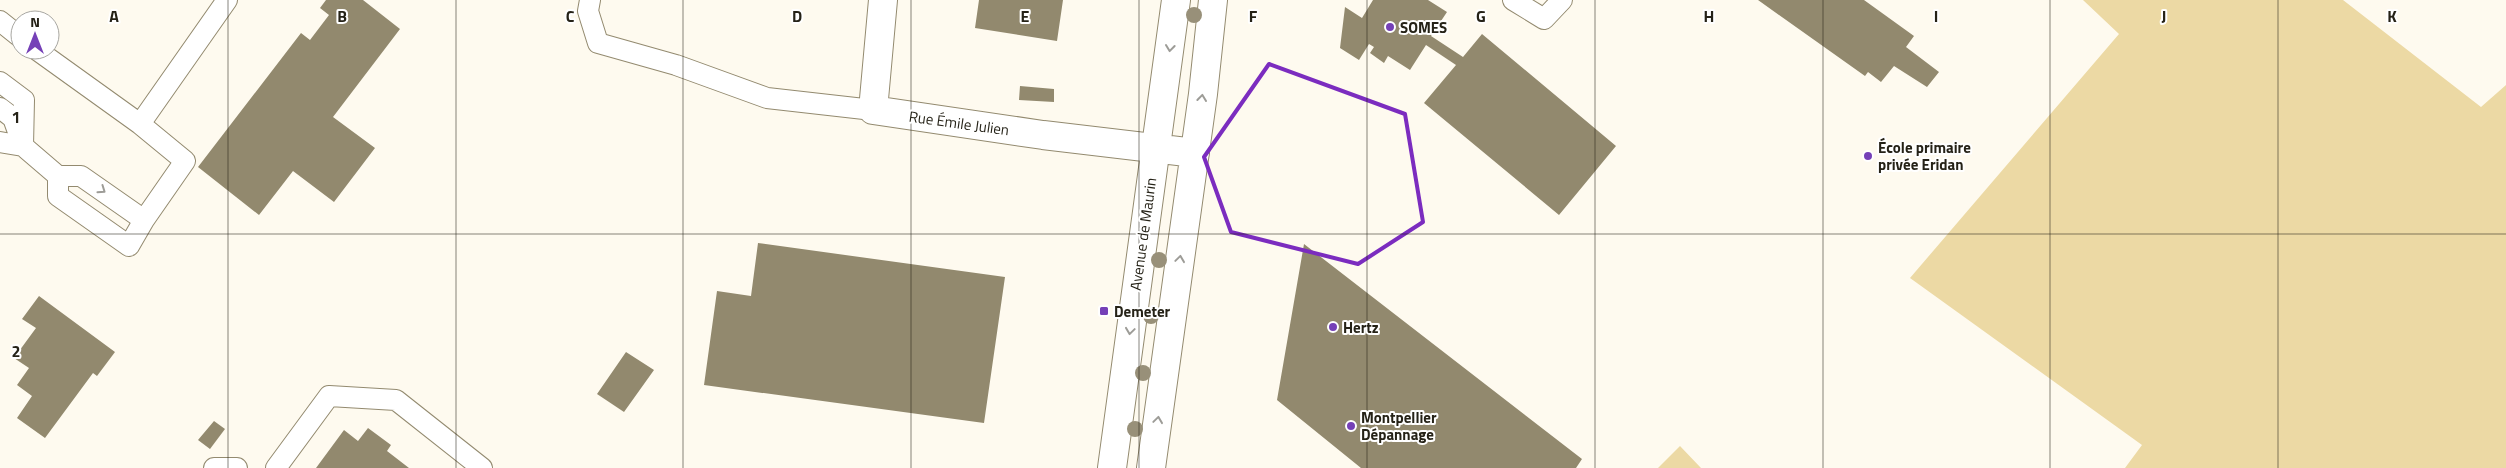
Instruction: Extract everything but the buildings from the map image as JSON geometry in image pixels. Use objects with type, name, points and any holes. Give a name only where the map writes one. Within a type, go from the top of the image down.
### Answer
[{"type":"street","points":[[873,110],[883,0]]},
{"type":"street","name":"Avenue de Maurin","points":[[1112,468],[1154,149],[1176,0]]},
{"type":"street","points":[[1151,468],[1195,153],[1213,0]]},
{"type":"street","name":"Rue Émile Julien","points":[[873,110],[1154,149]]},
{"type":"street","points":[[1154,149],[1195,153]]},
{"type":"lane","points":[[140,124],[227,0]]},
{"type":"lane","points":[[590,0],[588,11],[598,44],[676,65],[767,98],[873,110]]},
{"type":"lane","points":[[1513,0],[1544,19],[1562,0]]},
{"type":"lane","points":[[0,21],[10,29]]},
{"type":"lane","points":[[51,60],[140,124],[185,161],[144,220],[129,246],[58,196],[58,176]]},
{"type":"lane","points":[[0,82],[24,100],[23,146]]},
{"type":"lane","points":[[0,108],[14,118],[23,146]]},
{"type":"lane","points":[[0,142],[23,146],[58,176],[81,176],[144,220]]},
{"type":"lane","points":[[276,468],[329,396],[396,400],[482,468]]},
{"type":"lane","points":[[214,468],[237,468]]},
{"type":"highlighted area","points":[[1269,64],[1405,114],[1423,222],[1358,264],[1231,232],[1204,157]]},
{"type":"shaded area","points":[[2083,0],[2343,0],[2481,107],[2506,85],[2506,468],[2125,468],[2142,445],[1910,278],[2119,34]]},
{"type":"shaded area","points":[[1680,446],[1701,468],[1658,468]]},
{"type":"place","name":"SOMES","points":[[1390,27]]},
{"type":"place","name":"École primaire privée Eridan","points":[[1868,156]]},
{"type":"place","name":"Demeter","points":[[1104,311]]},
{"type":"place","name":"Hertz","points":[[1333,327]]},
{"type":"place","name":"Montpellier Dépannage","points":[[1351,426]]}]
